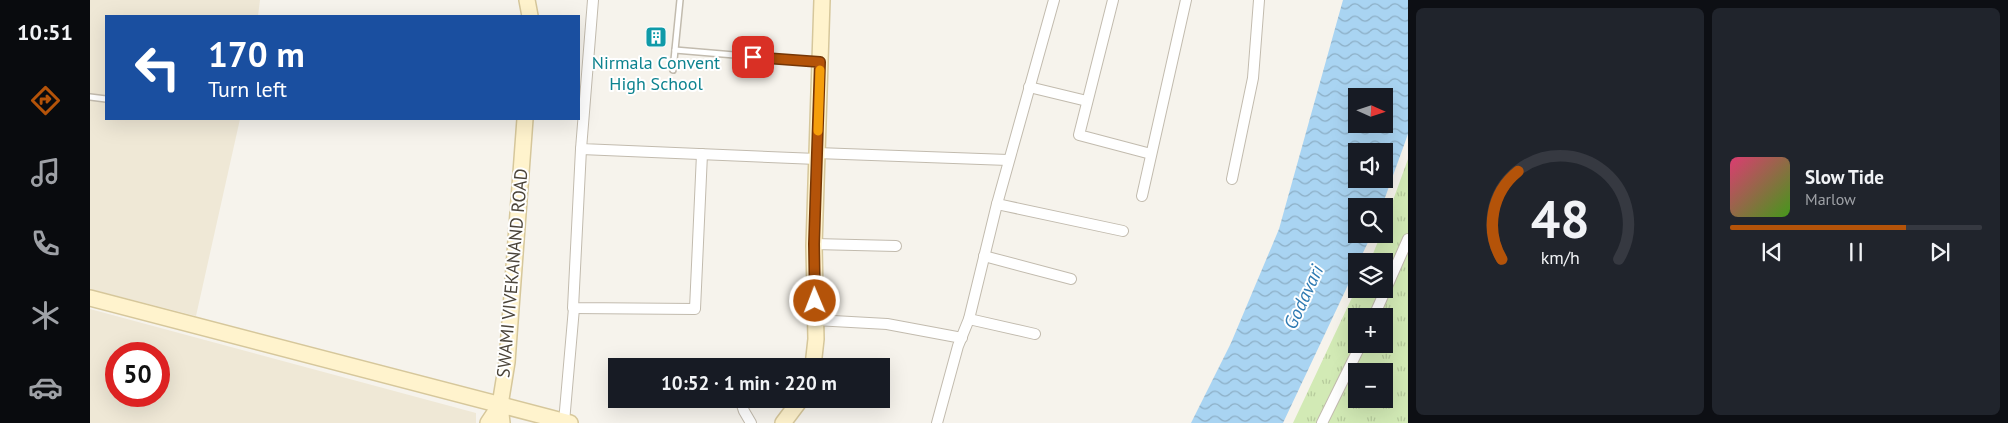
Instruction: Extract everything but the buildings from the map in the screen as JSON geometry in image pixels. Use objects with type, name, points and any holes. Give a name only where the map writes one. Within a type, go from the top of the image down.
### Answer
[{"type":"street","points":[[527,0],[530,15]]},
{"type":"street","points":[[90,298],[567,422],[581,149],[593,0]]},
{"type":"street","points":[[814,358],[816,339],[814,244],[822,0]]},
{"type":"street","points":[[937,423],[958,346],[969,319],[1008,160],[1054,0]]},
{"type":"street","points":[[1113,0],[1079,135],[1151,154]]},
{"type":"street","points":[[1142,196],[1186,0]]},
{"type":"street","points":[[1232,179],[1253,78],[1259,0]]},
{"type":"street","points":[[1030,87],[1087,101]]},
{"type":"street","name":"SWAMI VIVEKANAND ROAD","points":[[488,423],[500,405],[507,362],[525,120]]},
{"type":"street","points":[[581,149],[702,154],[1008,160]]},
{"type":"street","points":[[574,308],[694,309],[702,154]]},
{"type":"street","points":[[997,204],[1123,231]]},
{"type":"street","points":[[1378,308],[1408,239]]},
{"type":"street","points":[[814,244],[896,246]]},
{"type":"street","points":[[984,256],[1071,279]]},
{"type":"street","points":[[969,319],[1035,334]]},
{"type":"street","points":[[815,320],[887,324],[962,338]]},
{"type":"street","points":[[1322,423],[1357,353]]},
{"type":"street","points":[[500,405],[502,423]]},
{"type":"street","points":[[743,408],[751,423]]},
{"type":"street","points":[[783,423],[792,408]]},
{"type":"lane","points":[[673,70],[680,0]]},
{"type":"lane","points":[[675,50],[820,62]]},
{"type":"lane","points":[[90,98],[105,99]]},
{"type":"shaded area","points":[[90,0],[260,0],[258,15],[105,15],[105,120],[240,120],[196,316],[90,289]]},
{"type":"shaded area","points":[[90,309],[476,413],[476,423],[90,423]]},
{"type":"green space","points":[[1408,159],[1408,423],[1293,423],[1352,298],[1393,298],[1393,253],[1373,253],[1377,243],[1393,243],[1393,200]]},
{"type":"water","name":"Godavari","points":[[1343,0],[1408,0],[1408,134],[1393,176],[1393,143],[1348,143],[1348,188],[1388,188],[1385,198],[1348,198],[1348,243],[1368,243],[1363,253],[1348,253],[1348,285],[1283,423],[1191,423],[1231,343],[1279,229]]},
{"type":"slow traffic","points":[[818,131],[820,70]]},
{"type":"place","name":"Nirmala Convent High School","points":[[656,37]]},
{"type":"route","points":[[753,57],[820,62],[814,244],[815,301]]}]
